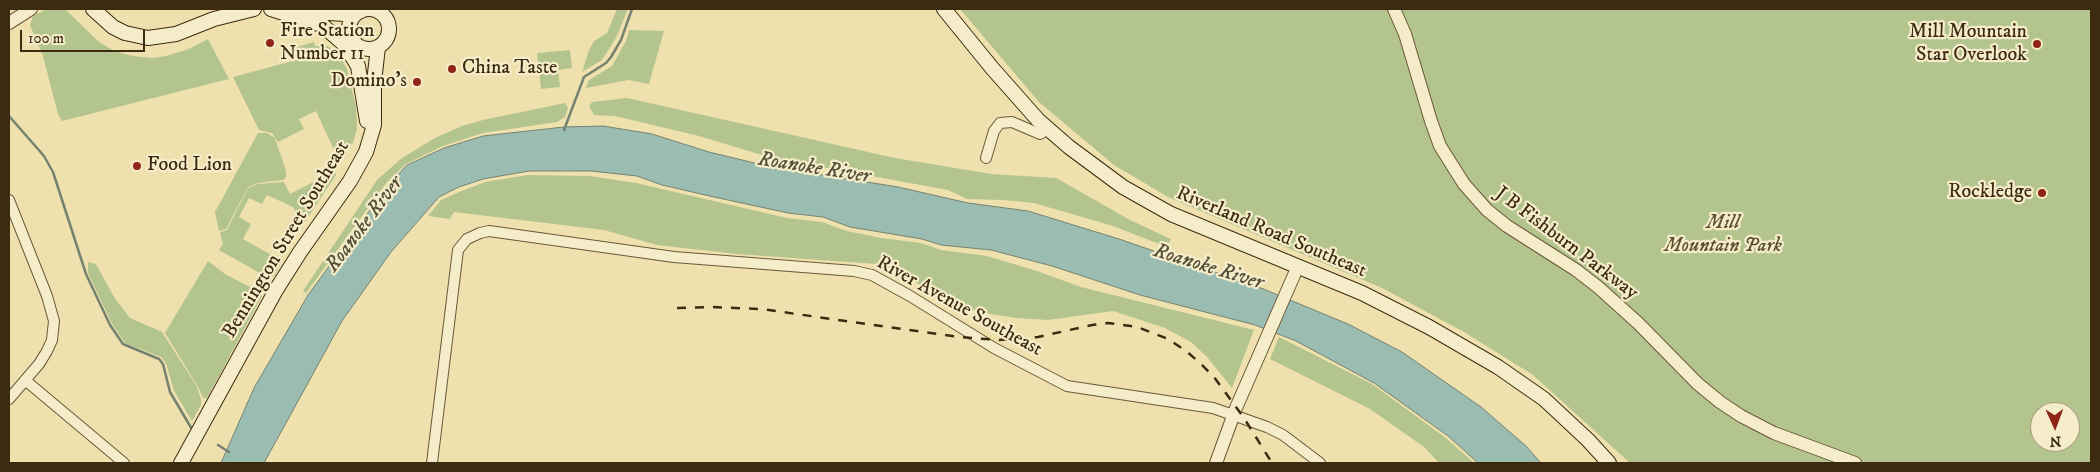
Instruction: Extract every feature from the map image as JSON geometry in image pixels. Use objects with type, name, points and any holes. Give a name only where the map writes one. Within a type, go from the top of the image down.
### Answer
[{"type":"main road","points":[[93,9],[113,27],[125,33],[148,38],[176,34],[214,19],[254,9]]},
{"type":"main road","points":[[267,9],[345,14],[366,9],[390,15],[387,38],[378,47],[370,49],[362,48],[352,40],[349,31],[350,23],[354,16],[366,9]]},
{"type":"main road","points":[[271,9],[322,25],[345,45],[358,66],[366,109],[369,142]]},
{"type":"main road","name":"Riverland Road Southeast","points":[[944,9],[1017,98],[1048,129],[1095,168],[1171,214],[1395,308],[1498,367],[1544,399],[1577,429],[1609,463]]},
{"type":"main road","points":[[314,13],[338,23],[349,31]]},
{"type":"main road","name":"Bennington Street Southeast","points":[[181,463],[276,290],[350,181],[366,152],[374,125],[374,82],[378,47]]},
{"type":"main road","name":"Bennington Street Southeast","points":[[362,48],[374,82]]},
{"type":"street","points":[[9,23],[31,9]]},
{"type":"street","name":"J B Fishburn Parkway","points":[[1394,9],[1411,52],[1440,146],[1464,184],[1487,210],[1514,231],[1576,270],[1598,287],[1634,319],[1698,384],[1727,407],[1754,424],[1774,433],[1855,463]]},
{"type":"street","points":[[986,158],[994,130],[1000,123],[1012,122],[1040,134],[1048,129]]},
{"type":"street","points":[[9,200],[47,296],[54,322],[52,340],[47,351],[9,399]]},
{"type":"street","name":"River Avenue Southeast","points":[[432,463],[458,250],[467,239],[480,232],[489,231],[674,256],[859,272],[884,281],[994,348],[1067,386],[1202,406],[1234,415],[1283,435],[1320,463]]},
{"type":"street","points":[[1216,463],[1259,354],[1298,266]]},
{"type":"street","points":[[25,380],[124,463]]},
{"type":"green space","points":[[47,9],[65,9],[99,42],[114,51],[133,56],[152,58],[166,56],[189,49],[208,39],[229,79],[62,121],[58,114],[43,56],[30,25],[33,16]]},
{"type":"green space","points":[[617,9],[628,9],[616,38],[602,60],[582,72],[594,41],[607,33]]},
{"type":"green space","name":"Mill Mountain Park","points":[[960,9],[2091,9],[2091,463],[1630,463],[1533,375],[1464,332],[1382,288],[1168,197],[1114,165],[1039,102]]},
{"type":"green space","points":[[629,30],[664,31],[649,84],[629,80],[586,88],[589,80],[612,66],[626,41]]},
{"type":"green space","points":[[314,42],[315,46],[328,46],[340,57],[347,69],[356,107],[357,129],[353,143],[335,152],[316,111],[299,119],[304,129],[278,142],[272,133],[259,130],[233,77],[296,60],[294,48]]},
{"type":"green space","points":[[570,50],[572,68],[558,70],[560,87],[541,89],[537,53]]},
{"type":"green space","points":[[627,98],[895,158],[991,174],[1056,178],[1130,220],[1171,239],[1167,247],[1113,226],[1034,203],[967,199],[948,190],[828,168],[808,169],[699,136],[615,116],[594,115],[589,106],[592,102]]},
{"type":"green space","points":[[565,103],[568,108],[565,117],[557,122],[483,133],[443,146],[406,164],[387,182],[306,293],[303,291],[377,180],[402,158],[435,138],[462,126]]},
{"type":"green space","points":[[258,133],[267,133],[275,138],[286,171],[286,177],[283,180],[258,183],[248,187],[226,229],[219,231],[215,212]]},
{"type":"green space","points":[[335,171],[336,175],[305,222],[301,221],[293,207],[267,195],[262,204],[249,198],[239,217],[251,224],[243,239],[282,261],[274,276],[263,275],[219,250],[223,244],[220,232],[227,230],[248,188],[258,184],[284,182],[290,194]]},
{"type":"green space","points":[[528,175],[590,176],[636,183],[787,218],[822,222],[847,231],[921,243],[941,250],[987,256],[1081,287],[1254,330],[1232,388],[1207,357],[1191,342],[1165,328],[1113,311],[1048,320],[1016,318],[978,312],[876,264],[737,254],[657,245],[604,230],[454,212],[450,219],[428,216],[441,200],[459,192],[485,182]]},
{"type":"green space","points":[[208,261],[225,274],[258,291],[262,296],[207,398],[203,398],[165,333]]},
{"type":"green space","points":[[88,262],[96,264],[114,297],[130,318],[162,332],[196,385],[201,399],[201,405],[192,421],[174,391],[166,363],[161,357],[125,343],[112,324],[88,273]]},
{"type":"green space","points":[[1279,337],[1372,384],[1446,438],[1474,463],[1439,463],[1424,447],[1370,409],[1270,359]]},
{"type":"water","name":"Roanoke River","points":[[603,126],[652,134],[709,152],[767,166],[898,187],[968,203],[1028,211],[1119,239],[1261,288],[1348,324],[1402,352],[1481,407],[1526,446],[1541,463],[1478,463],[1448,436],[1374,383],[1296,341],[1255,325],[1140,295],[1052,266],[991,250],[941,245],[922,239],[850,227],[823,217],[788,213],[714,197],[662,185],[637,176],[591,171],[529,171],[483,179],[459,187],[439,197],[391,252],[342,321],[264,463],[221,463],[254,388],[308,295],[389,184],[407,165],[444,148],[483,136],[564,127]]},
{"type":"waterway","points":[[564,130],[584,77],[606,63],[611,57],[621,40],[632,9]]},
{"type":"waterway","points":[[9,116],[44,156],[53,172],[86,274],[110,325],[123,344],[159,359],[163,364],[170,392],[193,431]]},
{"type":"waterway","points":[[218,445],[229,452]]},
{"type":"railway","points":[[677,308],[761,309],[959,337],[999,340],[1038,337],[1108,323],[1137,327],[1168,339],[1186,351],[1214,377],[1244,418],[1272,463]]},
{"type":"place","name":"Fire Station Number 11","points":[[270,43]]},
{"type":"place","name":"Mill Mountain Star Overlook","points":[[2037,44]]},
{"type":"place","name":"China Taste","points":[[452,69]]},
{"type":"place","name":"Domino's","points":[[417,82]]},
{"type":"place","name":"Food Lion","points":[[137,166]]},
{"type":"place","name":"Rockledge","points":[[2042,193]]}]
